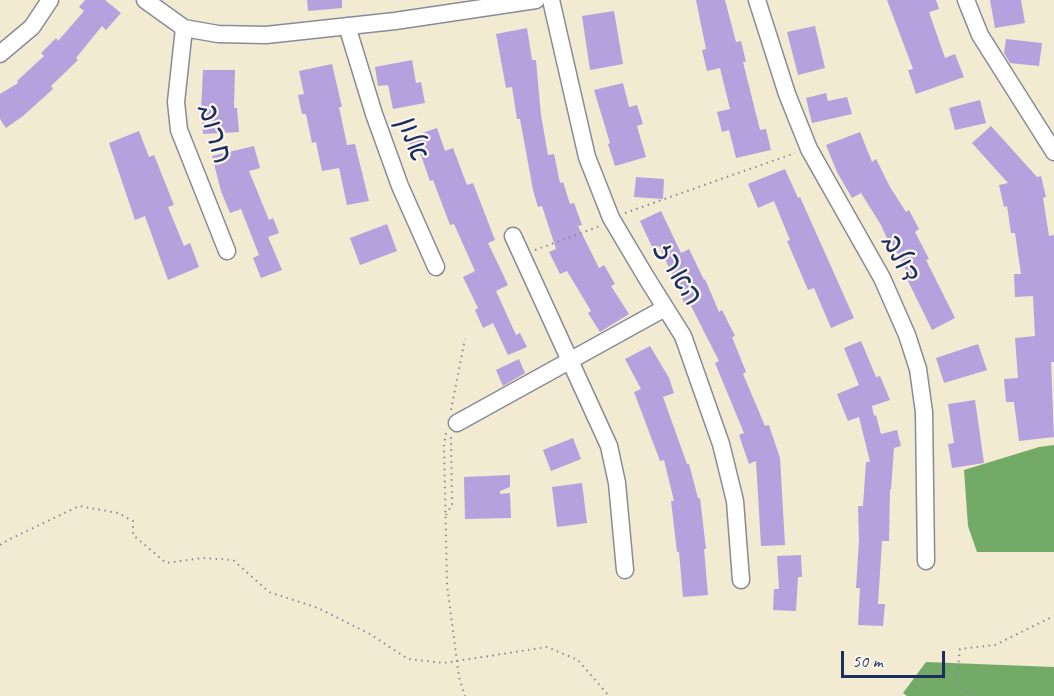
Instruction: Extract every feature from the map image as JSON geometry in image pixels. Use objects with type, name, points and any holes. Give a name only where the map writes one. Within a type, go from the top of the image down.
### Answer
[{"type":"street","points":[[0,54],[32,27],[50,0]]},
{"type":"street","points":[[145,0],[184,28],[218,34],[266,35],[536,0]]},
{"type":"street","name":"הארז","points":[[551,0],[587,157],[613,220],[683,336],[722,444],[735,501],[741,580]]},
{"type":"street","name":"דולב","points":[[757,0],[762,22],[787,94],[809,148],[882,278],[907,335],[918,369],[925,432],[926,561]]},
{"type":"street","points":[[966,0],[980,35],[1054,152]]},
{"type":"street","name":"אלון","points":[[347,26],[374,114],[400,186],[436,267]]},
{"type":"street","name":"חרוב","points":[[184,28],[176,102],[179,130],[227,251]]},
{"type":"street","points":[[513,236],[609,446],[617,483],[625,570]]},
{"type":"street","points":[[451,421],[570,361],[665,308]]},
{"type":"path","points":[[521,255],[809,148]]},
{"type":"path","points":[[465,339],[451,421],[444,446],[447,585],[459,677],[465,696]]},
{"type":"path","points":[[445,517],[452,506],[451,435],[456,432],[451,421]]},
{"type":"path","points":[[0,545],[79,506],[118,513],[133,521],[133,535],[166,563],[202,558],[233,560],[269,592],[318,608],[370,634],[408,658],[444,663],[457,662],[547,647],[578,660],[609,696]]},
{"type":"path","points":[[970,696],[956,686],[960,649],[995,645],[1054,616]]},
{"type":"green space","points":[[1054,445],[1054,552],[977,552],[968,526],[964,470],[1039,447]]},
{"type":"green space","points":[[926,662],[1054,667],[1054,696],[907,696],[903,693]]},
{"type":"building","points":[[85,0],[105,0],[121,13],[106,30],[102,26],[76,58],[78,60],[51,86],[53,89],[6,128],[0,119],[0,94],[18,83],[17,81],[44,56],[41,53],[56,38],[58,41],[84,11],[79,7]]},
{"type":"building","points":[[307,0],[342,0],[342,8],[308,11]]},
{"type":"building","points":[[696,0],[725,0],[736,42],[741,41],[746,62],[743,62],[760,130],[766,129],[771,150],[736,158],[729,130],[722,132],[717,112],[730,109],[720,68],[707,71],[702,50],[706,49]]},
{"type":"building","points":[[887,0],[936,0],[939,9],[929,12],[945,58],[955,54],[964,77],[916,94],[908,70],[913,69]]},
{"type":"building","points":[[990,0],[1021,0],[1025,23],[995,28]]},
{"type":"building","points":[[614,11],[623,64],[590,70],[582,16]]},
{"type":"building","points":[[815,26],[825,68],[798,75],[787,32]]},
{"type":"building","points":[[527,28],[532,60],[536,60],[541,115],[548,155],[554,154],[560,183],[563,182],[570,204],[574,203],[582,225],[578,226],[599,268],[604,265],[615,284],[611,286],[629,314],[600,332],[588,313],[591,311],[567,271],[560,274],[549,252],[556,249],[542,206],[538,207],[533,190],[512,87],[506,88],[496,34]]},
{"type":"building","points":[[1006,39],[1042,43],[1039,66],[1010,63],[1004,53]]},
{"type":"building","points":[[412,60],[416,83],[421,82],[425,103],[393,109],[388,85],[378,86],[375,67]]},
{"type":"building","points":[[332,64],[342,107],[339,107],[347,145],[355,144],[369,201],[347,205],[339,168],[322,171],[316,142],[312,143],[306,114],[302,114],[298,95],[304,94],[299,71]]},
{"type":"building","points":[[203,70],[235,70],[234,108],[237,108],[239,132],[203,134],[201,110]]},
{"type":"building","points":[[623,83],[629,107],[637,105],[643,124],[637,126],[646,157],[615,166],[594,90]]},
{"type":"building","points":[[826,93],[828,101],[847,97],[852,114],[812,123],[806,98]]},
{"type":"building","points":[[980,100],[986,123],[955,130],[949,108]]},
{"type":"building","points":[[991,126],[1037,177],[1041,176],[1046,197],[1043,198],[1049,236],[1054,235],[1054,362],[1051,362],[1054,437],[1019,441],[1014,402],[1006,402],[1004,379],[1018,378],[1015,338],[1035,336],[1033,296],[1015,297],[1014,274],[1021,274],[1015,233],[1011,233],[1007,206],[1004,207],[999,185],[1008,183],[972,143]]},
{"type":"building","points":[[437,128],[445,151],[453,148],[467,185],[473,183],[495,240],[488,243],[508,285],[496,291],[516,335],[520,333],[527,347],[508,355],[493,323],[483,328],[475,310],[478,308],[463,277],[475,271],[454,224],[450,225],[419,150],[412,152],[407,138]]},
{"type":"building","points":[[139,131],[149,157],[154,155],[174,205],[168,207],[184,246],[190,243],[199,267],[168,280],[145,216],[135,220],[109,143]]},
{"type":"building","points":[[860,132],[872,162],[876,159],[890,187],[906,212],[909,210],[919,229],[915,232],[929,259],[926,260],[955,318],[932,330],[906,277],[909,276],[892,244],[890,245],[881,225],[861,193],[852,198],[837,172],[826,145]]},
{"type":"building","points":[[254,146],[260,168],[249,171],[269,220],[273,218],[279,233],[268,237],[282,270],[261,278],[253,258],[259,255],[241,209],[230,213],[221,191],[212,156]]},
{"type":"building","points":[[785,169],[798,198],[800,197],[854,318],[831,328],[814,288],[808,290],[787,241],[790,240],[774,201],[758,208],[748,184]]},
{"type":"building","points":[[636,177],[664,179],[663,199],[634,197]]},
{"type":"building","points":[[661,211],[681,253],[689,249],[719,312],[722,310],[735,336],[732,337],[746,372],[743,374],[765,426],[769,425],[780,458],[785,545],[761,546],[756,461],[749,464],[739,435],[744,433],[715,363],[719,361],[690,304],[685,306],[659,246],[653,249],[640,221]]},
{"type":"building","points":[[387,224],[397,251],[360,265],[350,238]]},
{"type":"building","points":[[861,341],[876,377],[880,376],[890,400],[872,406],[874,416],[876,415],[881,434],[897,430],[901,446],[894,448],[889,541],[882,541],[878,604],[885,604],[883,626],[858,625],[860,588],[856,588],[859,540],[858,506],[863,506],[866,462],[870,462],[859,417],[848,421],[837,394],[859,385],[844,348]]},
{"type":"building","points":[[978,344],[987,370],[944,383],[936,358]]},
{"type":"building","points":[[650,346],[669,378],[674,393],[663,397],[687,464],[689,464],[698,498],[700,498],[708,595],[683,597],[671,501],[674,501],[664,460],[660,461],[634,392],[641,389],[625,359]]},
{"type":"building","points":[[519,359],[525,373],[503,386],[496,370]]},
{"type":"building","points":[[975,400],[984,463],[952,468],[948,444],[954,443],[948,404]]},
{"type":"building","points":[[573,438],[581,459],[551,471],[543,450]]},
{"type":"building","points":[[510,475],[510,487],[500,491],[500,494],[510,493],[511,518],[465,519],[464,477]]},
{"type":"building","points":[[582,483],[587,523],[557,527],[552,487]]},
{"type":"building","points":[[801,555],[802,577],[798,577],[796,611],[773,610],[774,589],[779,589],[777,556]]}]
